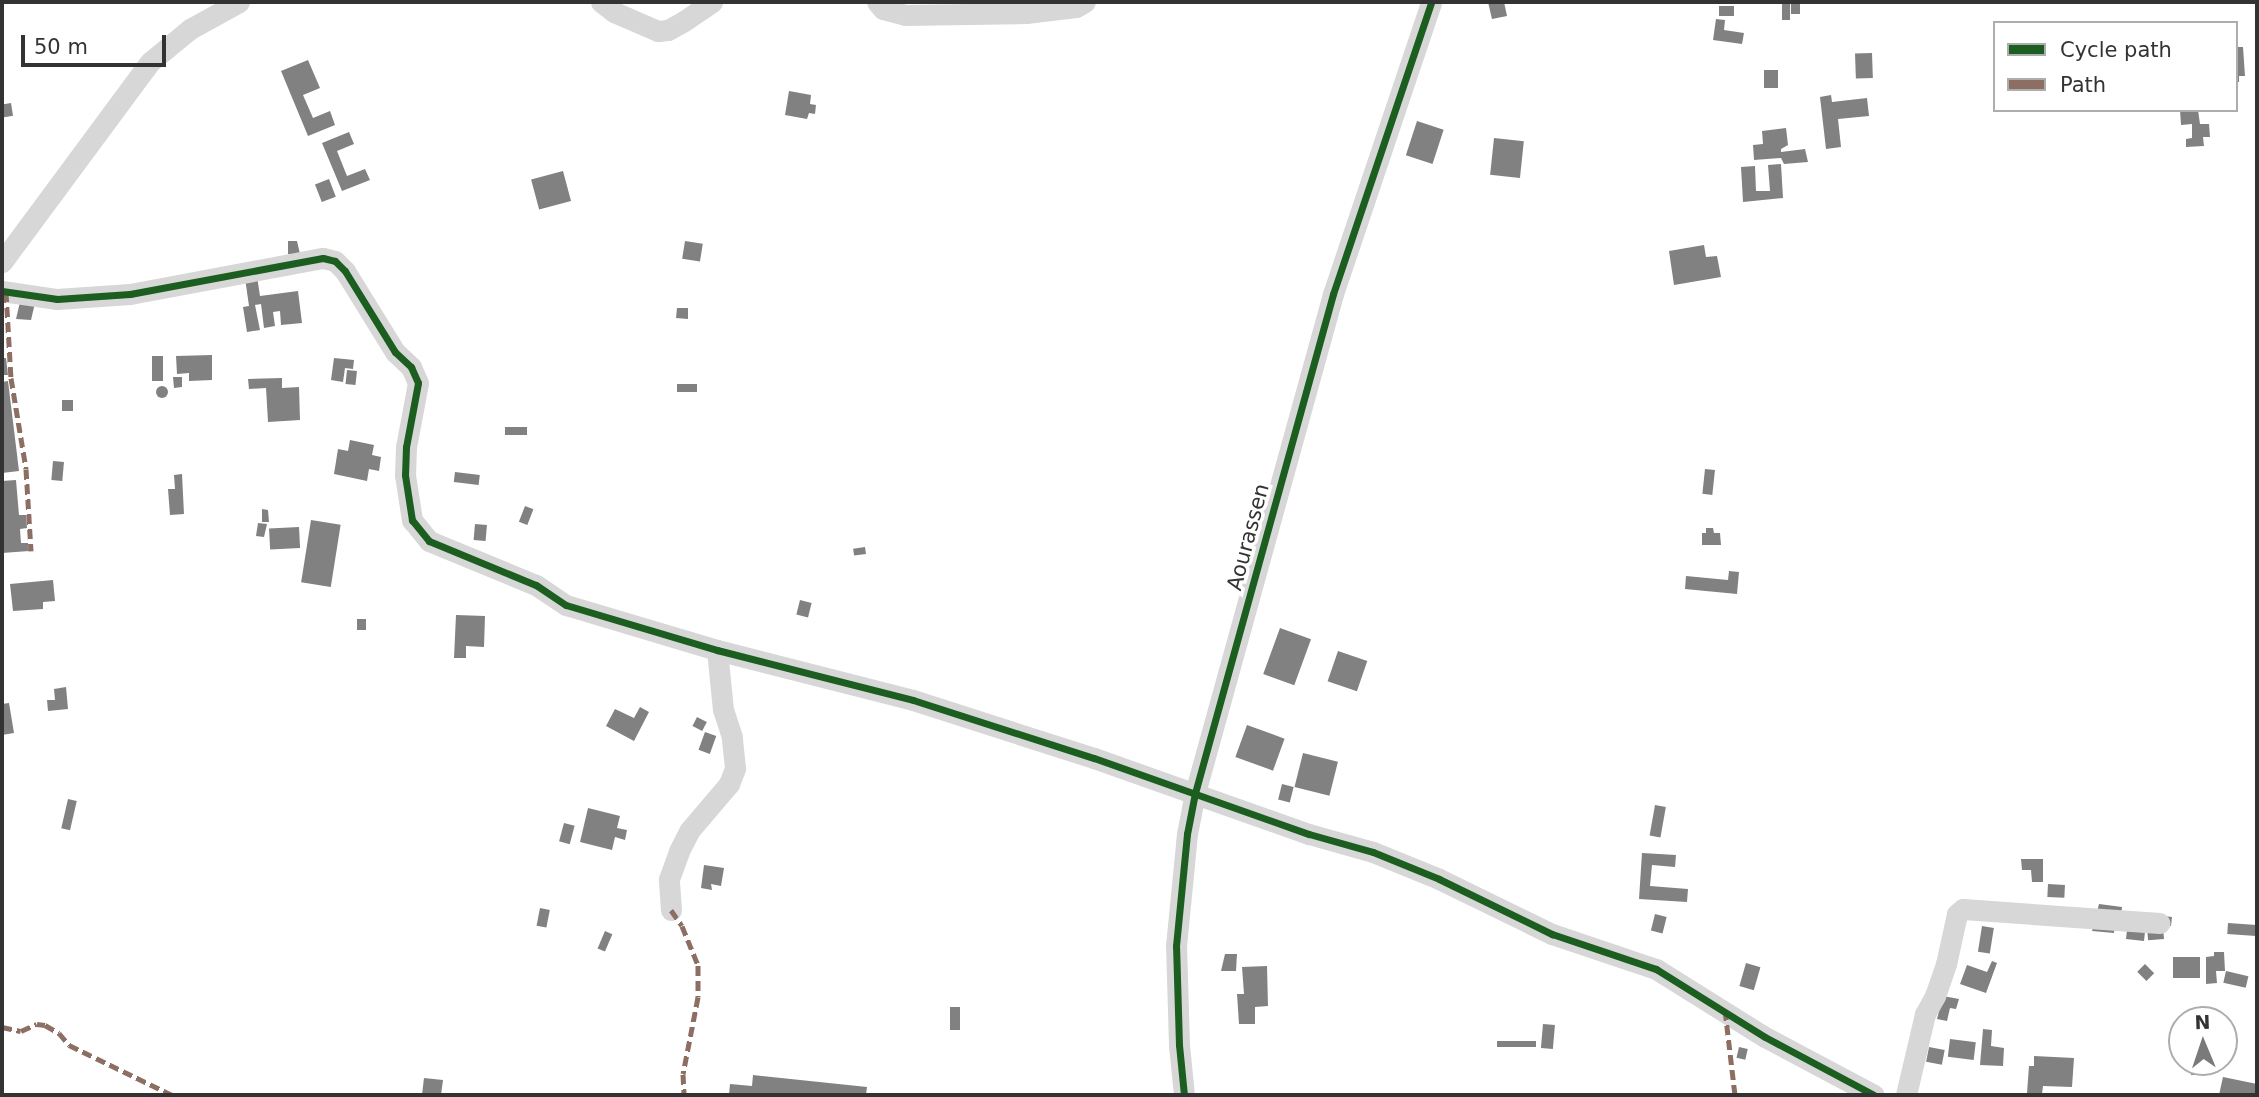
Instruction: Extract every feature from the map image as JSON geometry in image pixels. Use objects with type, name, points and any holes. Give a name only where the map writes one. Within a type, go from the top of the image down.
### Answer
[{"type":"street","points":[[2,262],[150,62],[190,29],[239,2]]},
{"type":"street","points":[[601,2],[614,12],[658,31],[668,30],[712,2]]},
{"type":"street","points":[[877,2],[883,9],[905,15],[1026,13],[1076,7],[1085,2]]},
{"type":"street","name":"Aourassen","points":[[1184,1095],[1179,1045],[1176,946],[1187,834],[1195,793],[1333,294],[1431,2]]},
{"type":"street","points":[[2,291],[57,299],[131,294],[323,258],[335,261],[345,271],[395,352],[411,367],[418,383],[406,447],[405,475],[412,520],[417,530],[429,541],[536,585],[566,605],[717,650],[913,700],[1195,793],[1309,834],[1373,852],[1439,879],[1552,934],[1656,969],[1765,1037],[1874,1095]]},
{"type":"street","points":[[671,910],[669,878],[679,851],[689,831],[729,784],[736,768],[732,737],[723,710],[717,650]]},
{"type":"street","points":[[1906,1095],[1925,1014],[1935,996],[1946,964],[1957,914],[1963,909],[2160,923]]},
{"type":"building","points":[[1488,2],[1504,2],[1507,16],[1492,19]]},
{"type":"building","points":[[1791,2],[1800,2],[1800,14],[1791,14]]},
{"type":"building","points":[[1782,4],[1790,4],[1790,20],[1782,20]]},
{"type":"building","points":[[1719,6],[1734,6],[1734,16],[1719,16]]},
{"type":"building","points":[[1716,19],[1725,20],[1724,30],[1744,33],[1742,44],[1713,40]]},
{"type":"building","points":[[2238,47],[2243,47],[2245,76],[2239,76],[2239,82]]},
{"type":"building","points":[[1872,53],[1873,78],[1856,79],[1855,54]]},
{"type":"building","points":[[308,60],[320,88],[303,95],[313,118],[330,111],[335,125],[308,136],[281,71]]},
{"type":"building","points":[[1764,70],[1778,70],[1778,88],[1764,88]]},
{"type":"building","points":[[789,91],[811,95],[810,104],[816,105],[815,114],[809,113],[807,119],[785,115]]},
{"type":"building","points":[[1831,95],[1832,102],[1867,98],[1869,116],[1838,119],[1841,147],[1826,149],[1820,97]]},
{"type":"building","points":[[11,103],[13,116],[4,117],[2,104]]},
{"type":"building","points":[[2180,112],[2198,112],[2200,124],[2209,124],[2210,137],[2203,137],[2204,146],[2186,147],[2186,139],[2192,138],[2192,124],[2181,125]]},
{"type":"building","points":[[1417,121],[1444,130],[1433,164],[1406,155]]},
{"type":"building","points":[[1786,128],[1788,145],[1781,149],[1781,152],[1805,149],[1808,162],[1784,164],[1781,158],[1754,160],[1753,145],[1763,144],[1762,131]]},
{"type":"building","points":[[349,132],[354,144],[337,151],[347,176],[365,169],[370,180],[342,191],[322,143]]},
{"type":"building","points":[[1494,138],[1524,141],[1520,178],[1490,175]]},
{"type":"building","points":[[1781,164],[1783,198],[1743,202],[1741,167],[1755,166],[1756,191],[1770,191],[1768,165]]},
{"type":"building","points":[[563,171],[571,201],[539,209],[531,180]]},
{"type":"building","points":[[329,179],[336,197],[322,202],[315,184]]},
{"type":"building","points":[[288,241],[297,241],[300,254],[288,254]]},
{"type":"building","points":[[685,241],[703,244],[700,262],[682,259]]},
{"type":"building","points":[[1704,245],[1706,257],[1717,256],[1721,277],[1674,285],[1669,251]]},
{"type":"building","points":[[257,276],[260,296],[298,291],[302,323],[281,325],[280,311],[273,312],[275,326],[264,328],[261,304],[255,305],[260,330],[247,332],[243,307],[249,306],[245,278]]},
{"type":"building","points":[[20,302],[35,303],[31,320],[16,319]]},
{"type":"building","points":[[677,308],[688,308],[688,319],[676,318]]},
{"type":"building","points":[[212,355],[212,380],[189,381],[189,373],[177,374],[176,356]]},
{"type":"building","points":[[152,356],[163,356],[163,381],[152,381]]},
{"type":"building","points":[[2,358],[6,358],[8,375],[2,375]]},
{"type":"building","points":[[334,358],[354,360],[353,369],[345,368],[343,382],[331,380]]},
{"type":"building","points":[[347,370],[357,371],[355,385],[346,384]]},
{"type":"building","points":[[173,377],[182,377],[182,387],[174,388]]},
{"type":"building","points":[[282,378],[282,388],[299,387],[300,420],[268,422],[266,388],[249,389],[248,379]]},
{"type":"building","points":[[8,381],[19,471],[2,473],[2,382]]},
{"type":"building","points":[[677,384],[697,384],[697,392],[677,392]]},
{"type":"building","points":[[162,386],[168,392],[162,398],[156,392]]},
{"type":"building","points":[[62,400],[73,400],[73,411],[62,411]]},
{"type":"building","points":[[505,427],[527,427],[527,435],[505,435]]},
{"type":"building","points":[[350,440],[374,445],[372,455],[381,457],[379,471],[369,469],[367,481],[334,474],[338,449],[348,451]]},
{"type":"building","points":[[53,461],[64,462],[62,481],[51,480]]},
{"type":"building","points":[[1705,469],[1715,470],[1712,495],[1702,494]]},
{"type":"building","points":[[455,472],[480,475],[479,485],[454,482]]},
{"type":"building","points":[[182,474],[184,514],[170,515],[168,489],[175,489],[174,475]]},
{"type":"building","points":[[16,480],[19,515],[26,515],[27,528],[20,529],[21,543],[28,543],[29,551],[2,553],[2,481]]},
{"type":"building","points":[[525,506],[533,509],[527,525],[519,522]]},
{"type":"building","points":[[262,509],[268,510],[269,522],[262,522]]},
{"type":"building","points":[[311,520],[341,525],[331,587],[301,582]]},
{"type":"building","points":[[258,523],[267,524],[264,537],[256,536]]},
{"type":"building","points":[[475,524],[487,525],[486,541],[474,540]]},
{"type":"building","points":[[299,527],[300,548],[270,550],[269,529]]},
{"type":"building","points":[[1706,528],[1713,528],[1714,533],[1720,533],[1721,545],[1702,545],[1702,533],[1706,533]]},
{"type":"building","points":[[865,547],[866,554],[854,556],[853,549]]},
{"type":"building","points":[[1729,571],[1739,572],[1737,594],[1685,589],[1686,576],[1728,580]]},
{"type":"building","points":[[53,580],[55,601],[43,602],[43,609],[13,611],[10,584]]},
{"type":"building","points":[[800,600],[812,603],[808,617],[796,615]]},
{"type":"building","points":[[456,615],[485,616],[484,647],[466,646],[466,658],[454,658]]},
{"type":"building","points":[[357,619],[366,619],[366,630],[357,630]]},
{"type":"building","points":[[1280,628],[1311,639],[1294,685],[1263,674]]},
{"type":"building","points":[[1338,651],[1367,661],[1357,691],[1328,681]]},
{"type":"building","points":[[66,687],[68,709],[48,711],[47,700],[55,700],[54,689]]},
{"type":"building","points":[[9,703],[14,733],[2,735],[2,704]]},
{"type":"building","points":[[640,707],[649,712],[634,741],[606,726],[615,709],[634,718]]},
{"type":"building","points":[[697,717],[707,722],[702,731],[692,726]]},
{"type":"building","points":[[1247,725],[1285,739],[1273,771],[1235,757]]},
{"type":"building","points":[[705,732],[716,736],[710,754],[699,750]]},
{"type":"building","points":[[1303,753],[1338,762],[1329,796],[1295,787]]},
{"type":"building","points":[[1282,784],[1294,787],[1290,802],[1278,800]]},
{"type":"building","points":[[68,799],[77,801],[70,830],[61,828]]},
{"type":"building","points":[[1655,805],[1666,807],[1660,837],[1650,836]]},
{"type":"building","points":[[588,808],[620,816],[617,828],[627,830],[625,840],[615,837],[612,850],[580,842]]},
{"type":"building","points":[[564,823],[575,826],[570,844],[559,841]]},
{"type":"building","points":[[1642,853],[1676,855],[1675,867],[1652,865],[1650,886],[1688,889],[1687,902],[1639,899]]},
{"type":"building","points":[[2021,859],[2043,859],[2043,882],[2032,882],[2031,870],[2022,870]]},
{"type":"building","points":[[704,865],[724,868],[721,886],[711,884],[712,890],[701,888]]},
{"type":"building","points":[[2048,884],[2065,885],[2064,898],[2047,897]]},
{"type":"building","points":[[2099,904],[2122,907],[2121,916],[2115,922],[2114,933],[2092,931]]},
{"type":"building","points":[[540,908],[550,910],[546,928],[537,926]]},
{"type":"building","points":[[2129,912],[2172,917],[2171,926],[2146,923],[2144,941],[2126,939]]},
{"type":"building","points":[[1655,914],[1667,917],[1663,933],[1651,930]]},
{"type":"building","points":[[2228,923],[2257,925],[2256,936],[2227,934]]},
{"type":"building","points":[[1982,926],[1994,928],[1990,954],[1978,952]]},
{"type":"building","points":[[2163,927],[2164,939],[2148,940],[2147,928]]},
{"type":"building","points":[[605,931],[612,934],[605,952],[598,948]]},
{"type":"building","points":[[2214,952],[2224,952],[2225,971],[2216,971],[2217,983],[2206,984],[2206,957],[2214,956]]},
{"type":"building","points":[[1225,954],[1237,954],[1236,971],[1221,971]]},
{"type":"building","points":[[2173,957],[2200,957],[2200,978],[2173,978]]},
{"type":"building","points":[[1992,961],[1997,963],[1986,993],[1960,984],[1967,965],[1987,972]]},
{"type":"building","points":[[1746,963],[1760,967],[1754,990],[1739,986]]},
{"type":"building","points":[[2145,964],[2154,973],[2146,981],[2137,972]]},
{"type":"building","points":[[1267,966],[1268,1006],[1255,1007],[1255,1024],[1239,1024],[1237,994],[1244,994],[1242,967]]},
{"type":"building","points":[[2226,971],[2248,976],[2246,988],[2223,983]]},
{"type":"building","points":[[1943,996],[1959,999],[1956,1009],[1950,1008],[1947,1021],[1937,1019]]},
{"type":"building","points":[[950,1007],[960,1007],[960,1030],[950,1030]]},
{"type":"building","points":[[1543,1024],[1555,1025],[1553,1049],[1541,1048]]},
{"type":"building","points":[[1983,1029],[1992,1030],[1991,1046],[2004,1048],[2003,1066],[1980,1065]]},
{"type":"building","points":[[1950,1039],[1976,1042],[1974,1060],[1948,1057]]},
{"type":"building","points":[[1497,1041],[1536,1041],[1536,1047],[1497,1047]]},
{"type":"building","points":[[1739,1047],[1748,1049],[1745,1060],[1737,1058]]},
{"type":"building","points":[[1929,1047],[1945,1050],[1942,1065],[1926,1062]]},
{"type":"building","points":[[2034,1056],[2074,1058],[2072,1087],[2043,1086],[2042,1094],[2027,1093],[2029,1066],[2034,1066]]},
{"type":"building","points":[[753,1075],[867,1087],[866,1095],[729,1095],[730,1084],[752,1086]]},
{"type":"building","points":[[2223,1077],[2257,1084],[2257,1095],[2219,1095]]},
{"type":"building","points":[[424,1078],[443,1080],[441,1095],[422,1095]]},
{"type":"marked path","points":[[6,292],[11,378],[26,469],[31,551]]},
{"type":"marked path","points":[[671,910],[682,926],[698,965],[698,997],[683,1074],[684,1095]]},
{"type":"marked path","points":[[1725,1010],[1735,1095]]},
{"type":"marked path","points":[[2,1027],[21,1031],[37,1024],[45,1025],[59,1033],[69,1045],[172,1095]]},
{"type":"cycle path","points":[[1184,1095],[1179,1045],[1176,946],[1187,834],[1195,793],[1333,294],[1431,2]]},
{"type":"cycle path","points":[[2,291],[57,299],[130,294],[323,258],[335,261],[345,271],[395,352],[411,367],[418,383],[406,447],[405,475],[412,520],[429,541],[536,585],[566,605],[717,650],[913,700],[1094,758],[1309,834],[1373,852],[1439,879],[1552,934],[1656,969],[1765,1037],[1874,1095]]}]
